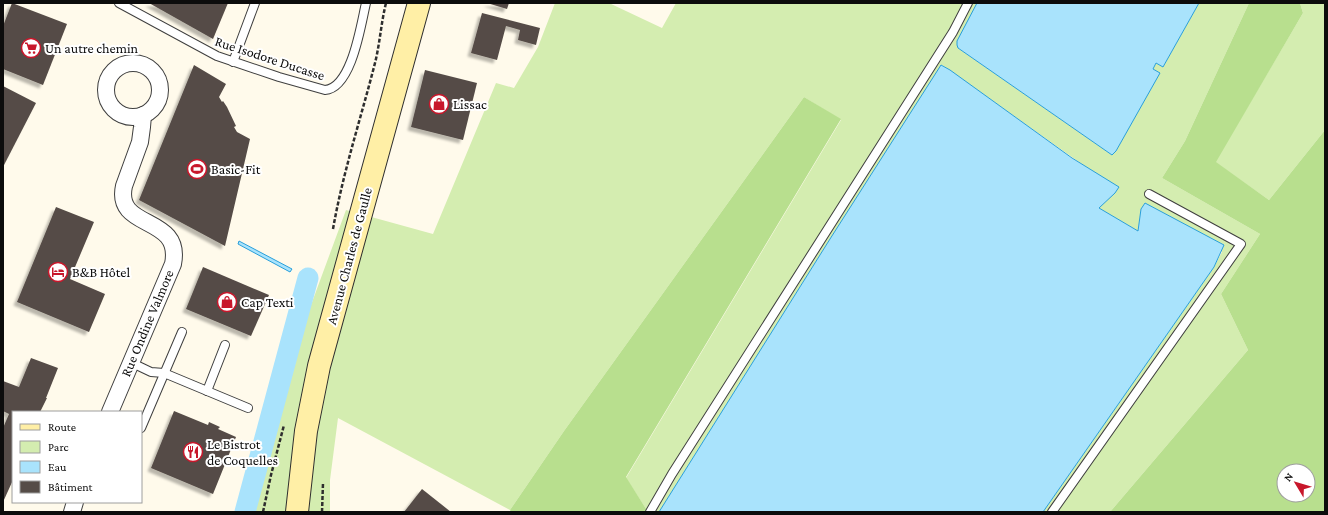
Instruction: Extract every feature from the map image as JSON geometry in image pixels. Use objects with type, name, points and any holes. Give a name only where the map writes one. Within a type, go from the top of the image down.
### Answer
[{"type":"main road","name":"Avenue Charles de Gaulle","points":[[297,512],[306,431],[319,366],[419,3]]},
{"type":"street","name":"Rue Ondine Valmore","points":[[110,411],[173,264],[174,256],[172,243],[164,232],[158,227],[135,216],[130,211],[123,199],[122,192],[142,134],[143,115]]},
{"type":"lane","name":"Rue Isodore Ducasse","points":[[119,3],[204,51],[233,62],[316,88],[329,90],[338,83],[346,73],[355,49],[366,3]]},
{"type":"lane","points":[[233,62],[255,3]]},
{"type":"lane","points":[[650,512],[672,474],[953,32],[968,3]]},
{"type":"lane","points":[[1052,512],[1240,244],[1149,194]]},
{"type":"lane","points":[[142,426],[182,332]]},
{"type":"lane","points":[[207,391],[225,345]]},
{"type":"lane","points":[[130,362],[151,372],[164,373],[248,408]]},
{"type":"green space","points":[[555,3],[609,3],[662,28],[676,3],[977,3],[958,48],[1112,155],[1116,151],[1159,73],[1153,69],[1156,63],[1163,67],[1199,3],[1249,3],[1185,141],[1162,178],[1260,234],[1221,294],[1248,350],[1110,512],[1043,512],[1214,267],[1222,252],[1145,203],[1141,209],[1138,231],[1098,208],[1115,193],[1093,172],[942,65],[830,239],[659,512],[648,512],[626,478],[841,120],[804,97],[564,431],[510,510],[338,418],[330,480],[330,512],[254,512],[304,324],[346,210],[433,234],[496,83],[514,88],[538,47]]},
{"type":"green space","points":[[1249,3],[1300,3],[1303,13],[1216,162],[1269,200],[1325,130],[1325,512],[1110,512],[1248,350],[1221,294],[1260,234],[1162,178],[1185,141]]},
{"type":"green space","points":[[1300,3],[1325,3],[1325,130],[1269,200],[1215,162],[1303,13]]},
{"type":"green space","points":[[804,97],[841,119],[626,477],[648,512],[511,512],[510,510],[564,431]]},
{"type":"water","points":[[977,3],[1199,3],[1163,67],[1156,63],[1153,69],[1160,73],[1116,151],[1112,155],[958,48],[957,41]]},
{"type":"water","points":[[941,65],[1072,158],[1119,187],[1115,193],[1099,208],[1138,231],[1141,209],[1145,203],[1224,245],[1214,267],[1043,512],[659,512],[830,239]]},
{"type":"water","points":[[239,241],[292,269],[290,272],[238,244]]},
{"type":"building","name":"Un autre chemin","points":[[12,3],[67,24],[43,85],[3,69],[3,26]]},
{"type":"building","points":[[149,3],[228,3],[213,39]]},
{"type":"building","points":[[487,3],[509,3],[507,9]]},
{"type":"building","points":[[482,13],[540,28],[536,45],[518,40],[520,30],[506,26],[497,60],[471,53]]},
{"type":"building","name":"Basic-Fit","points":[[194,65],[226,84],[219,97],[227,107],[236,126],[234,127],[237,132],[250,139],[225,246],[139,200]]},
{"type":"building","points":[[425,70],[477,83],[463,140],[411,127]]},
{"type":"building","points":[[3,86],[36,103],[3,167]]},
{"type":"building","points":[[56,207],[94,222],[70,279],[105,294],[89,332],[17,302]]},
{"type":"building","name":"Cap Texti","points":[[203,267],[269,295],[251,336],[186,309]]},
{"type":"building","points":[[31,358],[58,368],[40,411],[12,411],[12,482],[3,502],[3,428],[9,414],[3,411],[3,381],[19,387]]},
{"type":"building","name":"Le Bistrot de Coquelles","points":[[174,411],[208,425],[209,422],[220,427],[218,429],[236,437],[213,494],[151,468]]},
{"type":"building","points":[[422,489],[451,512],[404,512]]},
{"type":"waterway","points":[[245,512],[308,278]]},
{"type":"place","name":"Un autre chemin","points":[[31,48]]},
{"type":"place","name":"Lissac","points":[[439,104]]},
{"type":"place","name":"Basic-Fit","points":[[197,169]]},
{"type":"place","name":"B&B Hôtel","points":[[58,272]]},
{"type":"place","name":"Cap Texti","points":[[227,302]]},
{"type":"place","name":"Le Bistrot de Coquelles","points":[[193,452]]}]
